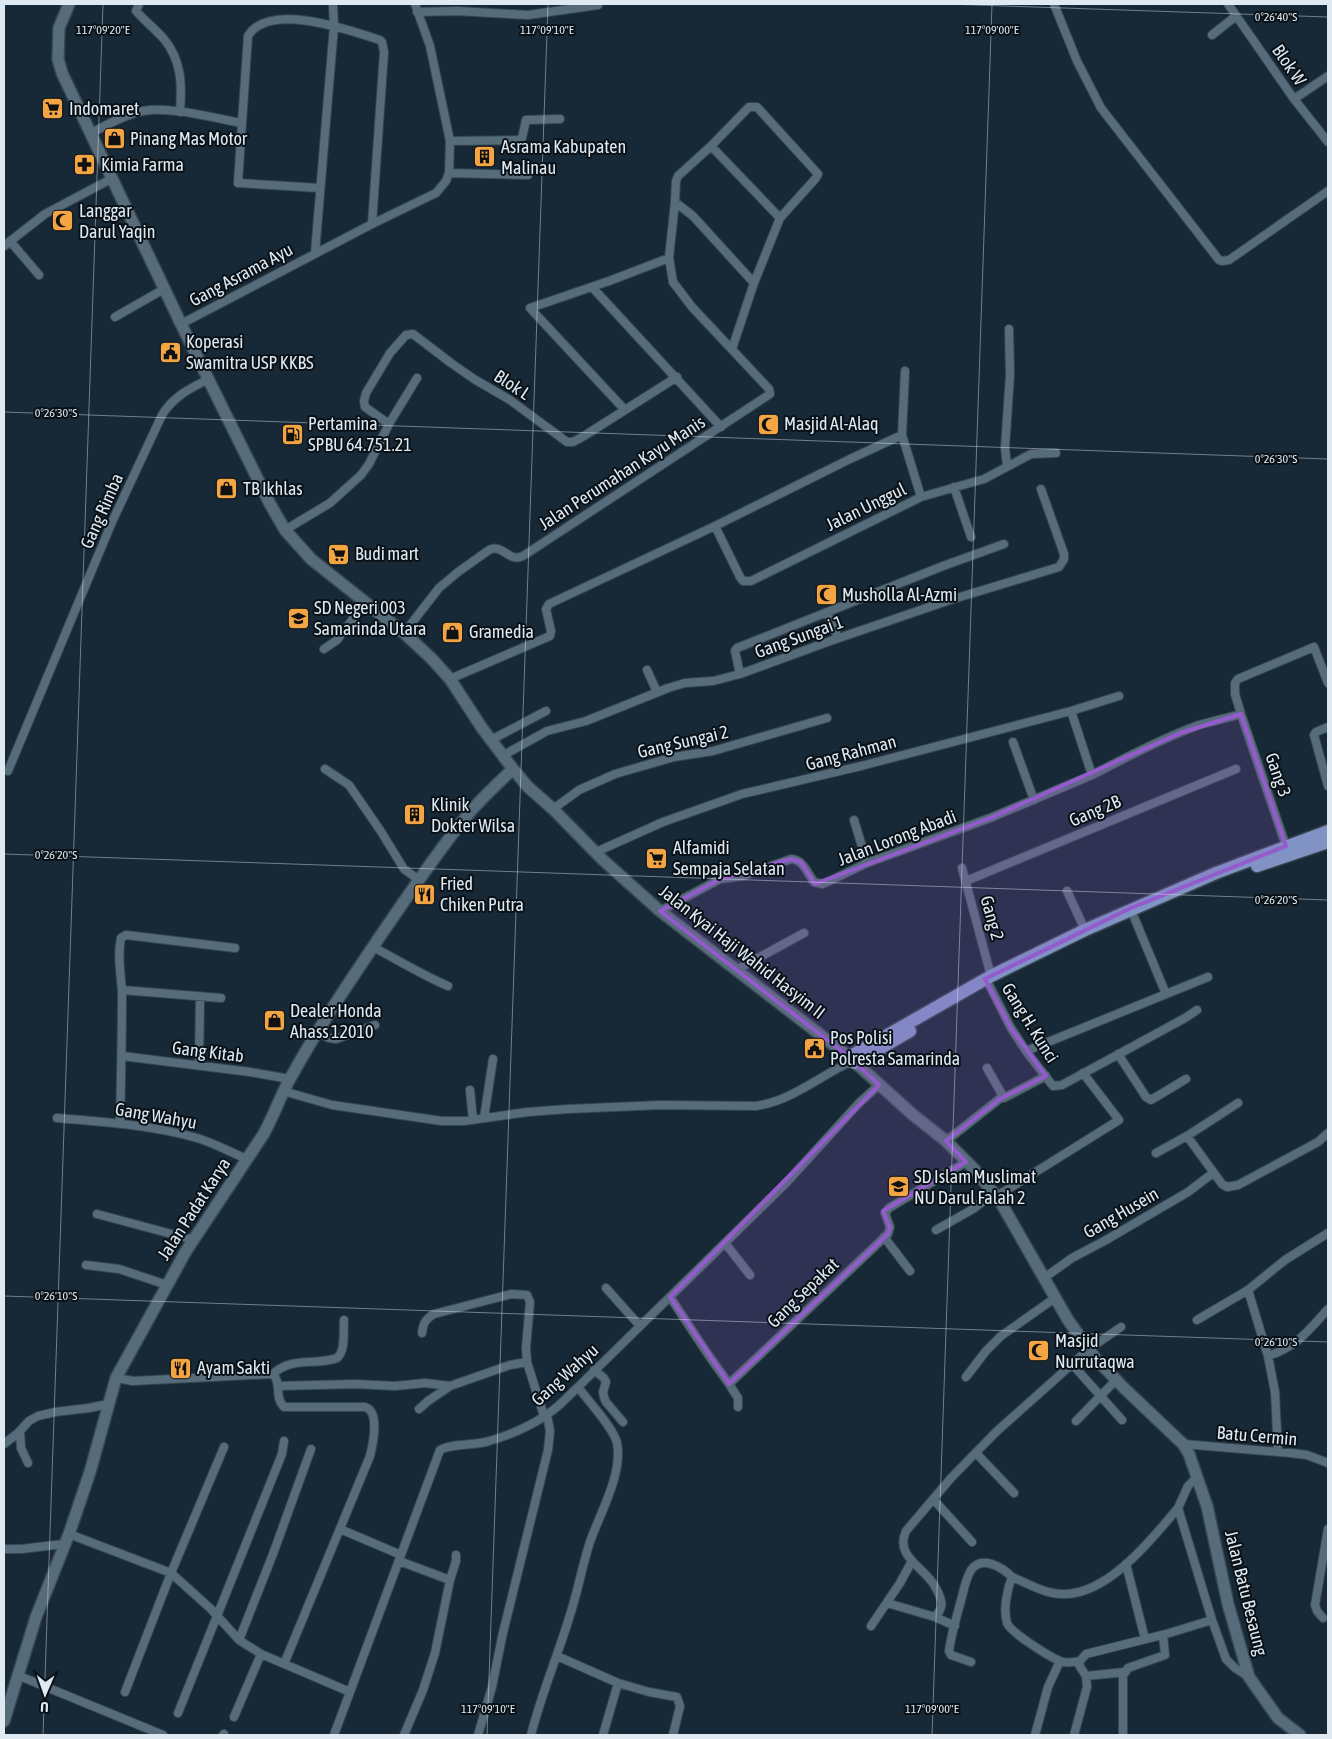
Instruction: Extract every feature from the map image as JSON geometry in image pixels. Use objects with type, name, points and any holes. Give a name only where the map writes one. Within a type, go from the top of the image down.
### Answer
[{"type":"main road","points":[[850,1062],[988,980],[1085,930],[1216,872],[1328,831]]},
{"type":"main road","points":[[988,980],[1034,963],[1220,879],[1328,842]]},
{"type":"street","name":"Jalan Kyai Haji Wahid Hasyim II","points":[[69,4],[59,28],[58,59],[68,89],[181,324],[270,504],[286,530],[311,559],[417,644],[450,679],[512,769],[528,787],[596,852],[660,911],[736,970],[946,1141],[984,1179],[996,1194],[1068,1320],[1089,1349],[1116,1380],[1183,1444]]},
{"type":"street","points":[[138,4],[136,12],[164,39],[173,52],[182,78],[180,112]]},
{"type":"street","points":[[315,253],[334,26],[333,4]]},
{"type":"street","points":[[1054,4],[1077,61],[1101,108],[1220,260],[1229,260],[1328,191]]},
{"type":"street","name":"Blok W","points":[[1228,4],[1294,99],[1328,142]]},
{"type":"street","points":[[528,175],[450,174],[450,141],[430,46],[416,8],[528,16],[598,5]]},
{"type":"street","points":[[1212,35],[1236,16]]},
{"type":"street","points":[[319,188],[238,183],[248,36],[259,23],[279,19],[296,20],[334,26],[380,40],[383,47],[372,224]]},
{"type":"street","points":[[1294,99],[1328,76]]},
{"type":"street","name":"Jalan Perumahan Kayu Manis","points":[[404,633],[438,588],[489,550],[493,548],[500,549],[510,557],[519,558],[770,394],[769,389],[692,307],[673,282],[669,258],[678,176],[750,107],[757,107],[818,174],[780,218]]},
{"type":"street","points":[[90,134],[134,113],[153,110],[180,112],[242,123]]},
{"type":"street","points":[[450,141],[519,140],[522,138],[526,120],[560,120]]},
{"type":"street","points":[[711,146],[780,218],[754,283],[732,349]]},
{"type":"street","name":"Gang Asrama Ayu","points":[[181,324],[315,253],[436,193],[446,182],[450,174]]},
{"type":"street","points":[[40,274],[7,243],[45,214],[111,179]]},
{"type":"street","points":[[675,202],[692,216],[754,283]]},
{"type":"street","points":[[669,258],[530,308],[624,409],[676,377]]},
{"type":"street","points":[[592,287],[721,427]]},
{"type":"street","points":[[115,317],[164,289]]},
{"type":"street","points":[[1007,466],[1006,440],[1010,374],[1008,329]]},
{"type":"street","name":"Blok L","points":[[389,424],[366,407],[364,401],[366,393],[390,353],[402,338],[410,334],[474,379],[510,400],[567,442],[573,442],[584,436],[624,409]]},
{"type":"street","name":"Jalan Unggul","points":[[715,526],[740,577],[743,581],[751,581],[921,497],[902,435],[905,371]]},
{"type":"street","points":[[286,530],[330,503],[361,475],[417,378]]},
{"type":"street","name":"Gang Rimba","points":[[8,771],[112,522],[162,415],[172,401],[194,386],[209,379]]},
{"type":"street","points":[[450,679],[550,636],[551,632],[546,609],[549,604],[902,435]]},
{"type":"street","points":[[921,497],[984,479],[1031,454],[1056,453]]},
{"type":"street","points":[[954,487],[972,537]]},
{"type":"street","name":"Gang Sungai 1","points":[[502,756],[547,731],[586,721],[657,692],[685,683],[713,681],[740,674],[838,638],[976,592],[1059,567],[1064,559],[1064,554],[1041,489]]},
{"type":"street","points":[[740,674],[735,651],[737,648],[1004,544]]},
{"type":"street","points":[[324,649],[337,640],[365,603]]},
{"type":"street","points":[[827,612],[838,638]]},
{"type":"street","name":"Gang 3","points":[[1286,846],[1241,714],[1234,688],[1235,683],[1238,678],[1314,647],[1328,683]]},
{"type":"street","points":[[647,670],[657,692]]},
{"type":"street","name":"Gang Rahman","points":[[596,852],[663,822],[742,794],[861,766],[1119,696]]},
{"type":"street","points":[[1071,710],[1092,775]]},
{"type":"street","points":[[491,740],[546,712]]},
{"type":"street","name":"Jalan Lorong Abadi","points":[[660,911],[720,879],[751,873],[791,859],[801,862],[814,882],[818,884],[828,881],[867,862],[990,818],[1034,800],[1180,733],[1241,714]]},
{"type":"street","name":"Gang Sungai 2","points":[[553,809],[579,790],[616,774],[674,757],[713,752],[827,718]]},
{"type":"street","points":[[1328,727],[1316,732],[1314,735],[1328,786]]},
{"type":"street","points":[[1013,742],[1034,800]]},
{"type":"street","points":[[325,769],[349,785],[404,869],[419,880]]},
{"type":"street","name":"Jalan Padat Karya","points":[[4,1721],[36,1617],[90,1472],[116,1378],[194,1240],[272,1118],[290,1079],[317,1032],[419,880],[471,811],[512,769]]},
{"type":"street","name":"Gang 2B","points":[[966,881],[1236,769]]},
{"type":"street","points":[[854,820],[867,862]]},
{"type":"street","name":"Gang 2","points":[[962,868],[988,980]]},
{"type":"street","points":[[1068,891],[1085,930]]},
{"type":"street","points":[[1134,917],[1166,994]]},
{"type":"street","points":[[736,970],[804,933]]},
{"type":"street","points":[[120,1124],[122,1056],[121,938],[123,936],[184,941],[235,948]]},
{"type":"street","points":[[373,948],[419,973],[448,986]]},
{"type":"street","points":[[1026,1051],[1208,977]]},
{"type":"street","name":"Gang H. Kunci","points":[[988,980],[1026,1051],[1048,1080]]},
{"type":"street","points":[[122,990],[221,998]]},
{"type":"street","points":[[199,1066],[200,997]]},
{"type":"street","points":[[946,1141],[1002,1097],[1006,1098],[1048,1080],[1054,1086],[1058,1086],[1197,1010]]},
{"type":"street","points":[[317,1032],[328,1038],[336,1039],[375,1026]]},
{"type":"street","points":[[1118,1054],[1146,1097],[1151,1100],[1186,1079]]},
{"type":"street","name":"Gang Kitab","points":[[122,1056],[290,1079]]},
{"type":"street","points":[[484,1118],[494,1059]]},
{"type":"street","points":[[284,1091],[348,1108],[442,1121],[473,1120],[568,1108],[679,1105],[756,1106],[766,1105],[789,1097],[850,1062]]},
{"type":"street","points":[[987,1068],[1002,1097]]},
{"type":"street","points":[[936,1230],[1119,1120],[1083,1073]]},
{"type":"street","name":"Gang Wahyu","points":[[334,1735],[440,1450],[445,1447],[488,1442],[505,1436],[545,1416],[578,1387],[786,1183],[859,1103],[879,1085]]},
{"type":"street","points":[[470,1090],[473,1120]]},
{"type":"street","points":[[1156,1153],[1238,1104]]},
{"type":"street","name":"Gang Wahyu","points":[[57,1118],[120,1124],[196,1138],[247,1159]]},
{"type":"street","points":[[1187,1136],[1222,1184],[1232,1187],[1318,1142],[1328,1133]]},
{"type":"street","points":[[910,1272],[884,1237],[890,1229],[885,1213],[889,1208],[966,1162]]},
{"type":"street","name":"Gang Husein","points":[[1044,1278],[1072,1258],[1188,1192],[1214,1173]]},
{"type":"street","points":[[97,1214],[194,1240]]},
{"type":"street","points":[[1197,1320],[1248,1290],[1285,1260],[1328,1233]]},
{"type":"street","name":"Gang Sepakat","points":[[729,1384],[884,1237]]},
{"type":"street","points":[[725,1243],[750,1275]]},
{"type":"street","points":[[86,1265],[119,1268],[167,1285]]},
{"type":"street","points":[[606,1288],[640,1326]]},
{"type":"street","points":[[1248,1290],[1268,1356],[1276,1400],[1278,1452]]},
{"type":"street","points":[[422,1334],[424,1322],[434,1314],[511,1294],[527,1296],[530,1302],[526,1348],[527,1362],[550,1431],[548,1450],[502,1637],[492,1687],[478,1735]]},
{"type":"street","points":[[670,1297],[738,1398],[738,1407]]},
{"type":"street","points":[[966,1377],[986,1351],[1001,1336],[1055,1298]]},
{"type":"street","points":[[1268,1356],[1295,1344],[1328,1309]]},
{"type":"street","points":[[116,1378],[133,1381],[274,1374],[278,1369],[298,1362],[333,1360],[340,1356],[344,1320]]},
{"type":"street","points":[[935,1616],[941,1609],[942,1602],[933,1582],[904,1552],[904,1536],[915,1518],[996,1432],[1089,1349],[1121,1327]]},
{"type":"street","points":[[419,1409],[450,1386],[510,1365],[527,1362]]},
{"type":"street","points":[[1072,1364],[1122,1420]]},
{"type":"street","points":[[594,1370],[606,1382],[603,1392],[606,1402],[623,1422]]},
{"type":"street","points":[[274,1374],[278,1379],[280,1403],[284,1407],[370,1408],[373,1412],[374,1434],[370,1456],[284,1664]]},
{"type":"street","points":[[1076,1421],[1116,1380]]},
{"type":"street","points":[[278,1386],[355,1384],[395,1386],[425,1383],[450,1386]]},
{"type":"street","points":[[531,1735],[579,1590],[589,1544],[616,1472],[618,1461],[617,1441],[611,1429],[578,1387]]},
{"type":"street","points":[[4,1444],[29,1421],[38,1416],[108,1404]]},
{"type":"street","points":[[20,1431],[21,1448],[28,1463]]},
{"type":"street","points":[[178,1713],[282,1454],[284,1441]]},
{"type":"street","name":"Batu Cermin","points":[[1183,1444],[1278,1452],[1307,1456],[1328,1463]]},
{"type":"street","name":"Jalan Batu Besaung","points":[[1183,1444],[1189,1454],[1207,1506],[1228,1604],[1249,1677],[1278,1718],[1300,1735]]},
{"type":"street","points":[[125,1692],[224,1446]]},
{"type":"street","points":[[239,1640],[312,1449]]},
{"type":"street","points":[[976,1453],[1014,1493]]},
{"type":"street","points":[[971,1662],[950,1653],[950,1645],[968,1578],[971,1570],[977,1565],[989,1563],[998,1566],[1012,1577],[1060,1594],[1067,1594],[1101,1584],[1126,1564],[1156,1534],[1178,1508],[1188,1486],[1197,1477]]},
{"type":"street","points":[[933,1499],[972,1542]]},
{"type":"street","points":[[1178,1508],[1212,1620],[1226,1659],[1235,1668],[1249,1677]]},
{"type":"street","points":[[340,1529],[450,1580]]},
{"type":"street","points":[[1323,1618],[1315,1605],[1328,1529]]},
{"type":"street","points":[[4,1549],[21,1549],[66,1540],[172,1572],[239,1640],[261,1654],[350,1692]]},
{"type":"street","points":[[404,1735],[436,1653],[456,1556]]},
{"type":"street","points":[[871,1626],[912,1560]]},
{"type":"street","points":[[1126,1564],[1144,1639]]},
{"type":"street","points":[[1012,1577],[1007,1597],[1006,1617],[1010,1628],[1060,1661],[1080,1662]]},
{"type":"street","points":[[887,1603],[935,1616],[954,1626]]},
{"type":"street","points":[[1074,1735],[1087,1687],[1086,1676],[1080,1662],[1086,1654],[1163,1635],[1212,1620]]},
{"type":"street","points":[[1086,1676],[1124,1672],[1128,1668],[1165,1655],[1163,1635]]},
{"type":"street","points":[[234,1717],[261,1654]]},
{"type":"street","points":[[557,1656],[618,1683],[649,1692],[678,1697],[680,1706],[673,1735]]},
{"type":"street","points":[[1035,1735],[1048,1687],[1060,1661]]},
{"type":"street","points":[[1123,1735],[1122,1686],[1124,1672]]},
{"type":"street","points":[[17,1675],[164,1735]]},
{"type":"street","points":[[603,1735],[618,1683]]},
{"type":"highlighted area","points":[[1241,714],[1286,846],[1131,908],[985,979],[1011,1028],[1046,1076],[1000,1099],[946,1141],[966,1162],[883,1211],[890,1227],[888,1234],[729,1384],[670,1297],[879,1085],[849,1057],[660,911],[720,879],[791,859],[801,862],[815,884],[990,818],[1180,733]]},
{"type":"place","name":"Indomaret","points":[[53,109]]},
{"type":"place","name":"Pinang Mas Motor","points":[[114,139]]},
{"type":"place","name":"Asrama Kabupaten Malinau","points":[[485,157]]},
{"type":"place","name":"Kimia Farma","points":[[85,165]]},
{"type":"place","name":"Langgar Darul Yaqin","points":[[63,221]]},
{"type":"place","name":"Koperasi Swamitra USP KKBS","points":[[170,352]]},
{"type":"place","name":"Masjid Al-Alaq","points":[[768,424]]},
{"type":"place","name":"Pertamina SPBU 64.751.21","points":[[292,434]]},
{"type":"place","name":"TB Ikhlas","points":[[227,489]]},
{"type":"place","name":"Budi mart","points":[[339,554]]},
{"type":"place","name":"Musholla Al-Azmi","points":[[826,595]]},
{"type":"place","name":"SD Negeri 003 Samarinda Utara","points":[[298,618]]},
{"type":"place","name":"Gramedia","points":[[453,632]]},
{"type":"place","name":"Klinik Dokter Wilsa","points":[[415,815]]},
{"type":"place","name":"Alfamidi Sempaja Selatan","points":[[657,858]]},
{"type":"place","name":"Fried Chiken Putra","points":[[424,894]]},
{"type":"place","name":"Dealer Honda Ahass 12010","points":[[274,1021]]},
{"type":"place","name":"Pos Polisi Polresta Samarinda","points":[[814,1048]]},
{"type":"place","name":"SD Islam Muslimat NU Darul Falah 2","points":[[898,1187]]},
{"type":"place","name":"Masjid Nurrutaqwa","points":[[1039,1351]]},
{"type":"place","name":"Ayam Sakti","points":[[181,1368]]}]
